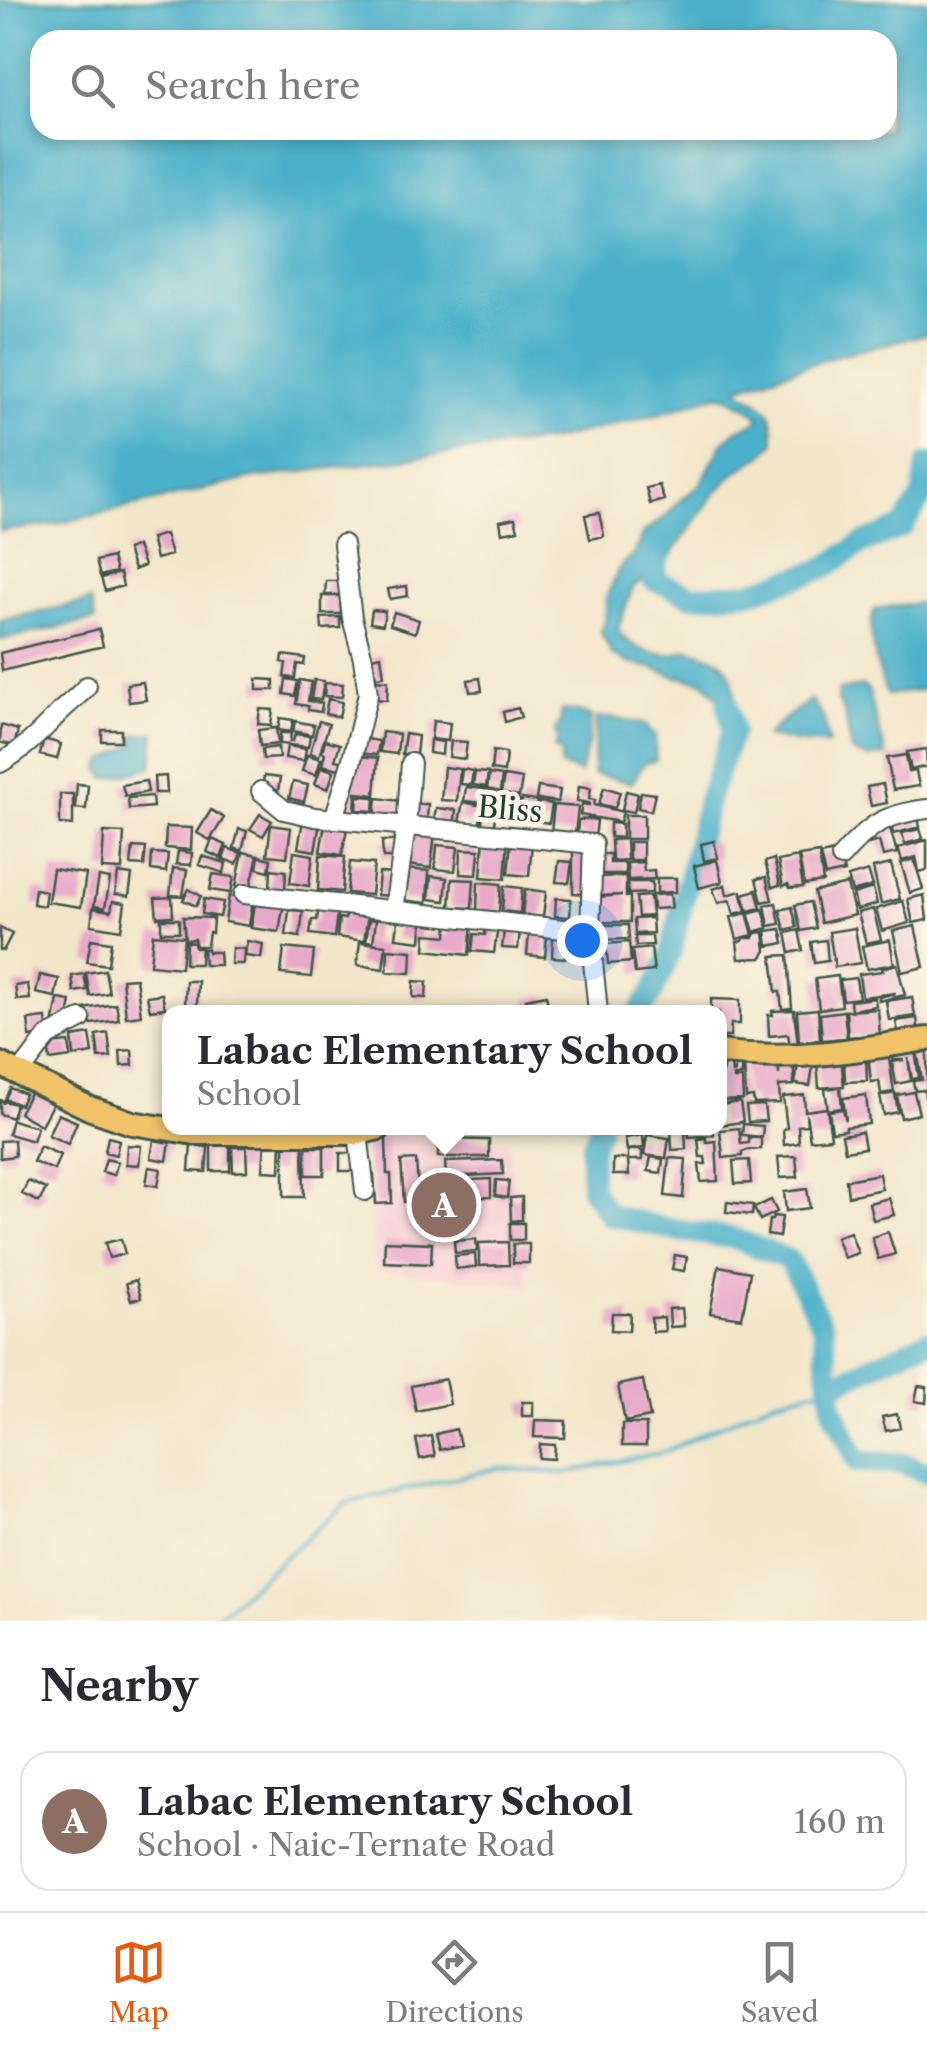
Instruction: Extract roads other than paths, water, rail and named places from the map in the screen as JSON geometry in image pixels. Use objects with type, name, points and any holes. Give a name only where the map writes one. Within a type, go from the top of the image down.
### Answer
[{"type":"main road","points":[[727,1053],[792,1056],[927,1040]]},
{"type":"main road","points":[[10,1069],[88,1108],[132,1124],[162,1128]]},
{"type":"street","points":[[334,818],[368,694],[352,618],[343,544]]},
{"type":"street","points":[[0,763],[46,729],[58,712],[87,686]]},
{"type":"street","points":[[394,910],[411,762]]},
{"type":"street","name":"Bliss","points":[[261,791],[284,810],[334,818],[593,844],[590,932],[597,1005]]},
{"type":"street","points":[[841,857],[864,831],[898,813],[927,809]]},
{"type":"street","points":[[244,894],[590,932]]},
{"type":"street","points":[[10,1069],[48,1036],[81,1019]]},
{"type":"street","points":[[365,1192],[369,1135]]},
{"type":"water","points":[[0,0],[927,0],[927,334],[835,356],[740,387],[741,392],[768,410],[774,442],[716,492],[667,561],[633,587],[618,629],[630,643],[648,651],[669,654],[687,649],[719,660],[733,683],[733,731],[719,699],[704,682],[612,655],[601,632],[606,599],[619,568],[635,553],[644,532],[700,485],[723,442],[737,430],[755,423],[759,416],[720,394],[554,440],[253,478],[52,525],[0,531]]},
{"type":"water","points":[[91,601],[95,620],[0,640],[0,620]]},
{"type":"water","points":[[927,602],[927,689],[887,695],[872,640],[875,609]]},
{"type":"water","points":[[863,686],[869,691],[886,755],[867,758],[851,751],[839,690]]},
{"type":"water","points":[[811,699],[823,717],[829,744],[766,737],[782,721]]},
{"type":"water","points":[[561,710],[591,717],[580,773],[560,766],[562,754],[554,748]]},
{"type":"water","points":[[596,718],[648,725],[648,731],[655,734],[656,760],[643,764],[632,783],[593,774]]},
{"type":"water","points":[[155,733],[152,767],[105,778],[100,770],[103,762],[133,745],[134,735]]},
{"type":"waterway","points":[[663,541],[653,580],[692,596],[751,592],[823,569],[863,543],[903,527],[923,494],[927,464]]},
{"type":"waterway","points":[[644,1005],[670,955],[709,797],[733,731],[727,704]]},
{"type":"waterway","points":[[597,1135],[591,1148],[591,1189],[609,1215],[679,1231],[734,1238],[789,1260],[823,1327],[833,1409],[858,1462],[902,1463],[927,1473]]},
{"type":"waterway","points":[[830,1386],[927,1341]]},
{"type":"waterway","points":[[212,1621],[346,1503],[498,1468],[565,1473],[664,1452],[772,1401],[830,1386]]},
{"type":"place","name":"Labac Elementary School","points":[[444,1205]]}]
